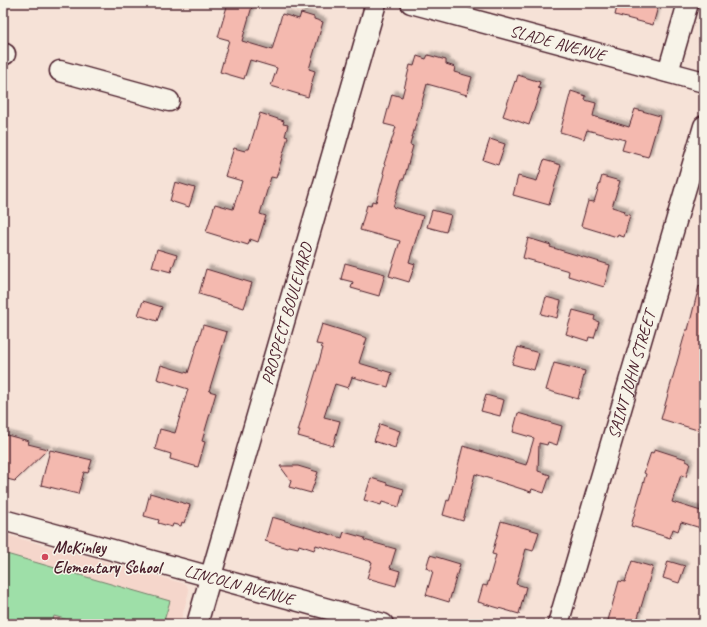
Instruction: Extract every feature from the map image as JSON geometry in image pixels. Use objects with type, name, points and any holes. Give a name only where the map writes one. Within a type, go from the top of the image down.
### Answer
[{"type":"street","name":"PROSPECT BOULEVARD","points":[[197,624],[376,3]]},
{"type":"street","name":"SLADE AVENUE","points":[[411,3],[704,82]]},
{"type":"street","points":[[668,72],[688,3]]},
{"type":"street","points":[[60,71],[169,101]]},
{"type":"street","name":"SAINT JOHN STREET","points":[[558,624],[704,126]]},
{"type":"street","name":"LINCOLN AVENUE","points":[[3,520],[383,624]]},
{"type":"shaded area","name":"McKinley Elementary School","points":[[3,534],[186,584],[189,591],[180,624],[3,624]]},
{"type":"green space","name":"McKinley Elementary School","points":[[3,553],[170,601],[163,624],[82,624],[54,616],[52,624],[3,624]]},
{"type":"building","points":[[228,3],[253,3],[242,41],[272,50],[282,14],[299,19],[301,13],[314,17],[314,19],[323,22],[309,69],[315,71],[308,97],[271,86],[277,68],[250,60],[244,79],[220,72],[229,40],[218,37]]},
{"type":"building","points":[[618,3],[659,3],[653,25],[615,15]]},
{"type":"building","points":[[428,55],[446,60],[446,64],[455,67],[454,72],[472,77],[467,95],[427,84],[410,145],[413,146],[404,179],[402,179],[393,207],[423,216],[409,262],[415,264],[409,282],[389,276],[400,241],[360,230],[367,205],[371,206],[372,201],[376,202],[384,174],[384,164],[396,127],[384,124],[392,94],[402,97],[410,65],[414,66],[417,56],[426,59]]},
{"type":"building","points":[[518,75],[540,82],[538,88],[541,89],[529,125],[503,116]]},
{"type":"building","points":[[571,91],[586,96],[585,100],[596,103],[593,116],[629,127],[635,109],[660,116],[648,157],[622,150],[625,140],[587,130],[584,139],[560,132]]},
{"type":"building","points":[[260,113],[284,121],[283,124],[288,125],[285,136],[288,137],[276,178],[271,177],[260,214],[266,216],[258,242],[250,239],[248,245],[206,232],[215,204],[233,209],[242,181],[225,176],[234,148],[245,151],[246,149],[249,149]]},
{"type":"building","points":[[490,139],[505,144],[498,165],[483,160]]},
{"type":"building","points":[[544,160],[561,165],[549,205],[513,195],[518,176],[537,181]]},
{"type":"building","points":[[602,176],[620,181],[612,207],[625,211],[624,214],[630,215],[624,237],[618,235],[617,237],[581,226],[588,201],[594,202]]},
{"type":"building","points":[[175,182],[195,188],[189,207],[170,201]]},
{"type":"building","points":[[432,210],[451,215],[446,232],[427,227]]},
{"type":"building","points":[[528,238],[551,245],[550,247],[610,265],[604,287],[568,276],[569,271],[523,258]]},
{"type":"building","points":[[157,249],[177,255],[171,272],[152,267]]},
{"type":"building","points":[[345,263],[385,274],[379,296],[351,288],[353,282],[341,279]]},
{"type":"building","points":[[206,269],[252,283],[244,308],[199,294]]},
{"type":"building","points":[[699,286],[704,287],[704,432],[661,419],[686,330],[688,330]]},
{"type":"building","points":[[546,297],[561,301],[557,318],[541,314]]},
{"type":"building","points":[[143,301],[162,307],[157,321],[138,315]]},
{"type":"building","points":[[573,310],[595,316],[594,320],[599,322],[594,338],[589,337],[588,341],[566,334]]},
{"type":"building","points":[[322,324],[367,338],[359,363],[392,373],[388,387],[352,377],[348,388],[335,384],[324,417],[340,421],[333,446],[298,436],[300,431],[298,431],[323,348],[321,347],[322,345],[316,344]]},
{"type":"building","points":[[203,325],[227,332],[209,391],[216,393],[202,441],[205,442],[198,467],[170,459],[171,454],[155,449],[160,429],[175,433],[188,389],[157,379],[161,365],[188,373]]},
{"type":"building","points":[[518,347],[539,353],[534,370],[512,364]]},
{"type":"building","points":[[554,363],[585,371],[578,399],[546,390]]},
{"type":"building","points":[[486,395],[504,400],[500,416],[481,411]]},
{"type":"building","points":[[518,413],[562,426],[557,445],[548,442],[547,445],[539,443],[538,471],[550,475],[544,493],[532,489],[531,492],[475,474],[463,521],[443,515],[447,500],[449,501],[463,446],[526,465],[534,438],[513,432]]},
{"type":"building","points":[[380,424],[400,431],[395,448],[374,441]]},
{"type":"building","points":[[3,434],[29,441],[28,444],[48,449],[15,481],[3,478]]},
{"type":"building","points":[[655,449],[686,459],[686,461],[690,463],[686,477],[681,475],[672,502],[704,512],[704,529],[681,522],[678,531],[673,529],[670,538],[631,526],[646,474],[644,473],[651,452],[653,453]]},
{"type":"building","points":[[50,450],[92,460],[88,473],[84,472],[78,494],[41,485]]},
{"type":"building","points":[[280,466],[298,466],[318,472],[311,493],[289,487],[291,481]]},
{"type":"building","points":[[371,478],[404,489],[399,507],[382,502],[381,505],[364,500]]},
{"type":"building","points":[[150,493],[190,505],[184,523],[182,522],[181,526],[173,524],[172,527],[158,523],[159,520],[144,516]]},
{"type":"building","points":[[272,517],[342,538],[344,532],[365,538],[364,540],[396,549],[390,568],[400,571],[396,586],[367,578],[372,562],[316,545],[314,550],[299,545],[298,548],[289,546],[288,548],[265,541]]},
{"type":"building","points":[[501,521],[539,532],[533,551],[526,549],[516,584],[526,587],[519,614],[478,602],[483,585],[487,586],[496,555],[492,554]]},
{"type":"building","points":[[430,555],[460,564],[449,602],[426,595],[433,571],[426,568]]},
{"type":"building","points":[[632,561],[653,567],[636,624],[607,624],[619,581],[625,582]]},
{"type":"building","points":[[668,561],[685,566],[679,583],[663,578]]},
{"type":"place","name":"McKinley Elementary School","points":[[45,557]]}]
